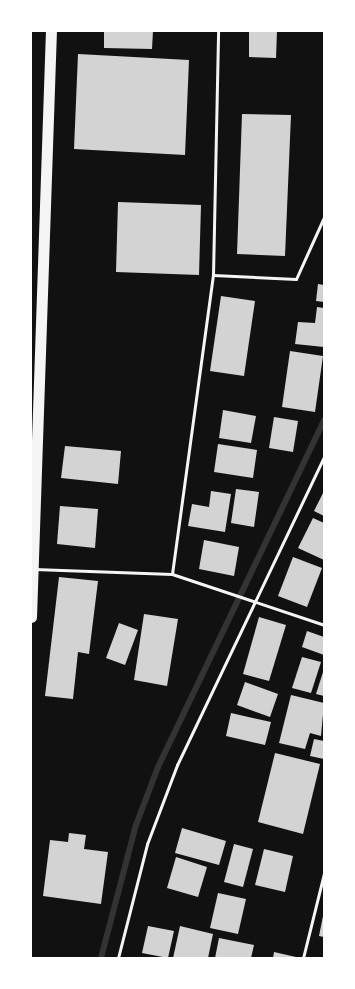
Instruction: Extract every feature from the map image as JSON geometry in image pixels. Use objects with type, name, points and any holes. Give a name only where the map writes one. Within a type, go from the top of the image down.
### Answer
[{"type":"highway","points":[[31,617],[34,569],[51,31]]},
{"type":"lane","points":[[172,574],[213,275],[218,31]]},
{"type":"lane","points":[[213,275],[296,279],[324,217]]},
{"type":"lane","points":[[118,958],[147,844],[177,765],[256,605],[324,457]]},
{"type":"lane","points":[[34,569],[172,574],[256,605],[324,625]]},
{"type":"lane","points":[[303,958],[324,873]]},
{"type":"building","points":[[104,31],[153,31],[152,49],[104,48]]},
{"type":"building","points":[[249,31],[277,31],[276,58],[249,57]]},
{"type":"building","points":[[78,54],[189,60],[185,155],[74,149]]},
{"type":"building","points":[[242,114],[291,115],[285,256],[237,254]]},
{"type":"building","points":[[118,202],[201,205],[199,275],[116,272]]},
{"type":"building","points":[[318,284],[324,285],[324,302],[316,301]]},
{"type":"building","points":[[221,296],[255,301],[244,376],[210,371]]},
{"type":"building","points":[[317,307],[324,308],[324,347],[295,344],[298,322],[315,323]]},
{"type":"building","points":[[290,351],[323,356],[315,412],[282,407]]},
{"type":"building","points":[[223,410],[256,416],[251,443],[219,438]]},
{"type":"building","points":[[274,417],[298,421],[293,452],[269,448]]},
{"type":"building","points":[[218,444],[257,450],[253,478],[214,472]]},
{"type":"building","points":[[65,446],[121,451],[118,484],[61,478]]},
{"type":"building","points":[[236,489],[259,492],[254,527],[231,523]]},
{"type":"building","points":[[211,491],[231,494],[225,532],[188,526],[192,504],[209,507]]},
{"type":"building","points":[[324,491],[324,516],[314,511]]},
{"type":"building","points":[[60,506],[98,509],[95,548],[57,544]]},
{"type":"building","points":[[313,518],[324,523],[324,560],[298,548]]},
{"type":"building","points":[[204,540],[239,547],[234,576],[199,569]]},
{"type":"building","points":[[293,557],[322,568],[307,607],[278,596]]},
{"type":"building","points":[[59,577],[98,581],[89,654],[78,652],[73,699],[45,696]]},
{"type":"building","points":[[144,614],[178,619],[167,686],[134,680]]},
{"type":"building","points":[[259,617],[286,625],[269,681],[243,674]]},
{"type":"building","points":[[119,623],[138,630],[125,665],[106,658]]},
{"type":"building","points":[[307,631],[324,637],[324,655],[302,647]]},
{"type":"building","points":[[302,657],[321,662],[311,693],[292,688]]},
{"type":"building","points":[[324,669],[324,696],[316,694]]},
{"type":"building","points":[[245,682],[278,694],[270,717],[237,705]]},
{"type":"building","points":[[291,695],[324,703],[321,736],[310,733],[305,749],[279,743]]},
{"type":"building","points":[[231,713],[271,722],[265,745],[226,736]]},
{"type":"building","points":[[314,739],[324,741],[324,759],[310,756]]},
{"type":"building","points":[[275,753],[320,764],[303,834],[258,822]]},
{"type":"building","points":[[182,828],[226,841],[219,865],[175,853]]},
{"type":"building","points":[[69,833],[86,835],[84,849],[108,852],[101,904],[43,896],[50,840],[68,842]]},
{"type":"building","points":[[234,844],[253,849],[243,887],[224,882]]},
{"type":"building","points":[[264,849],[293,856],[285,892],[255,885]]},
{"type":"building","points":[[176,857],[207,867],[198,897],[167,888]]},
{"type":"building","points":[[218,893],[246,899],[238,934],[210,928]]},
{"type":"building","points":[[324,916],[324,937],[319,936]]},
{"type":"building","points":[[148,926],[174,931],[168,958],[142,953]]},
{"type":"building","points":[[180,926],[213,934],[208,958],[173,958]]},
{"type":"building","points":[[219,938],[254,945],[251,958],[215,958]]},
{"type":"building","points":[[274,952],[296,957],[296,958],[273,958]]},
{"type":"waterway","points":[[101,958],[136,825],[158,767],[324,420]]}]
